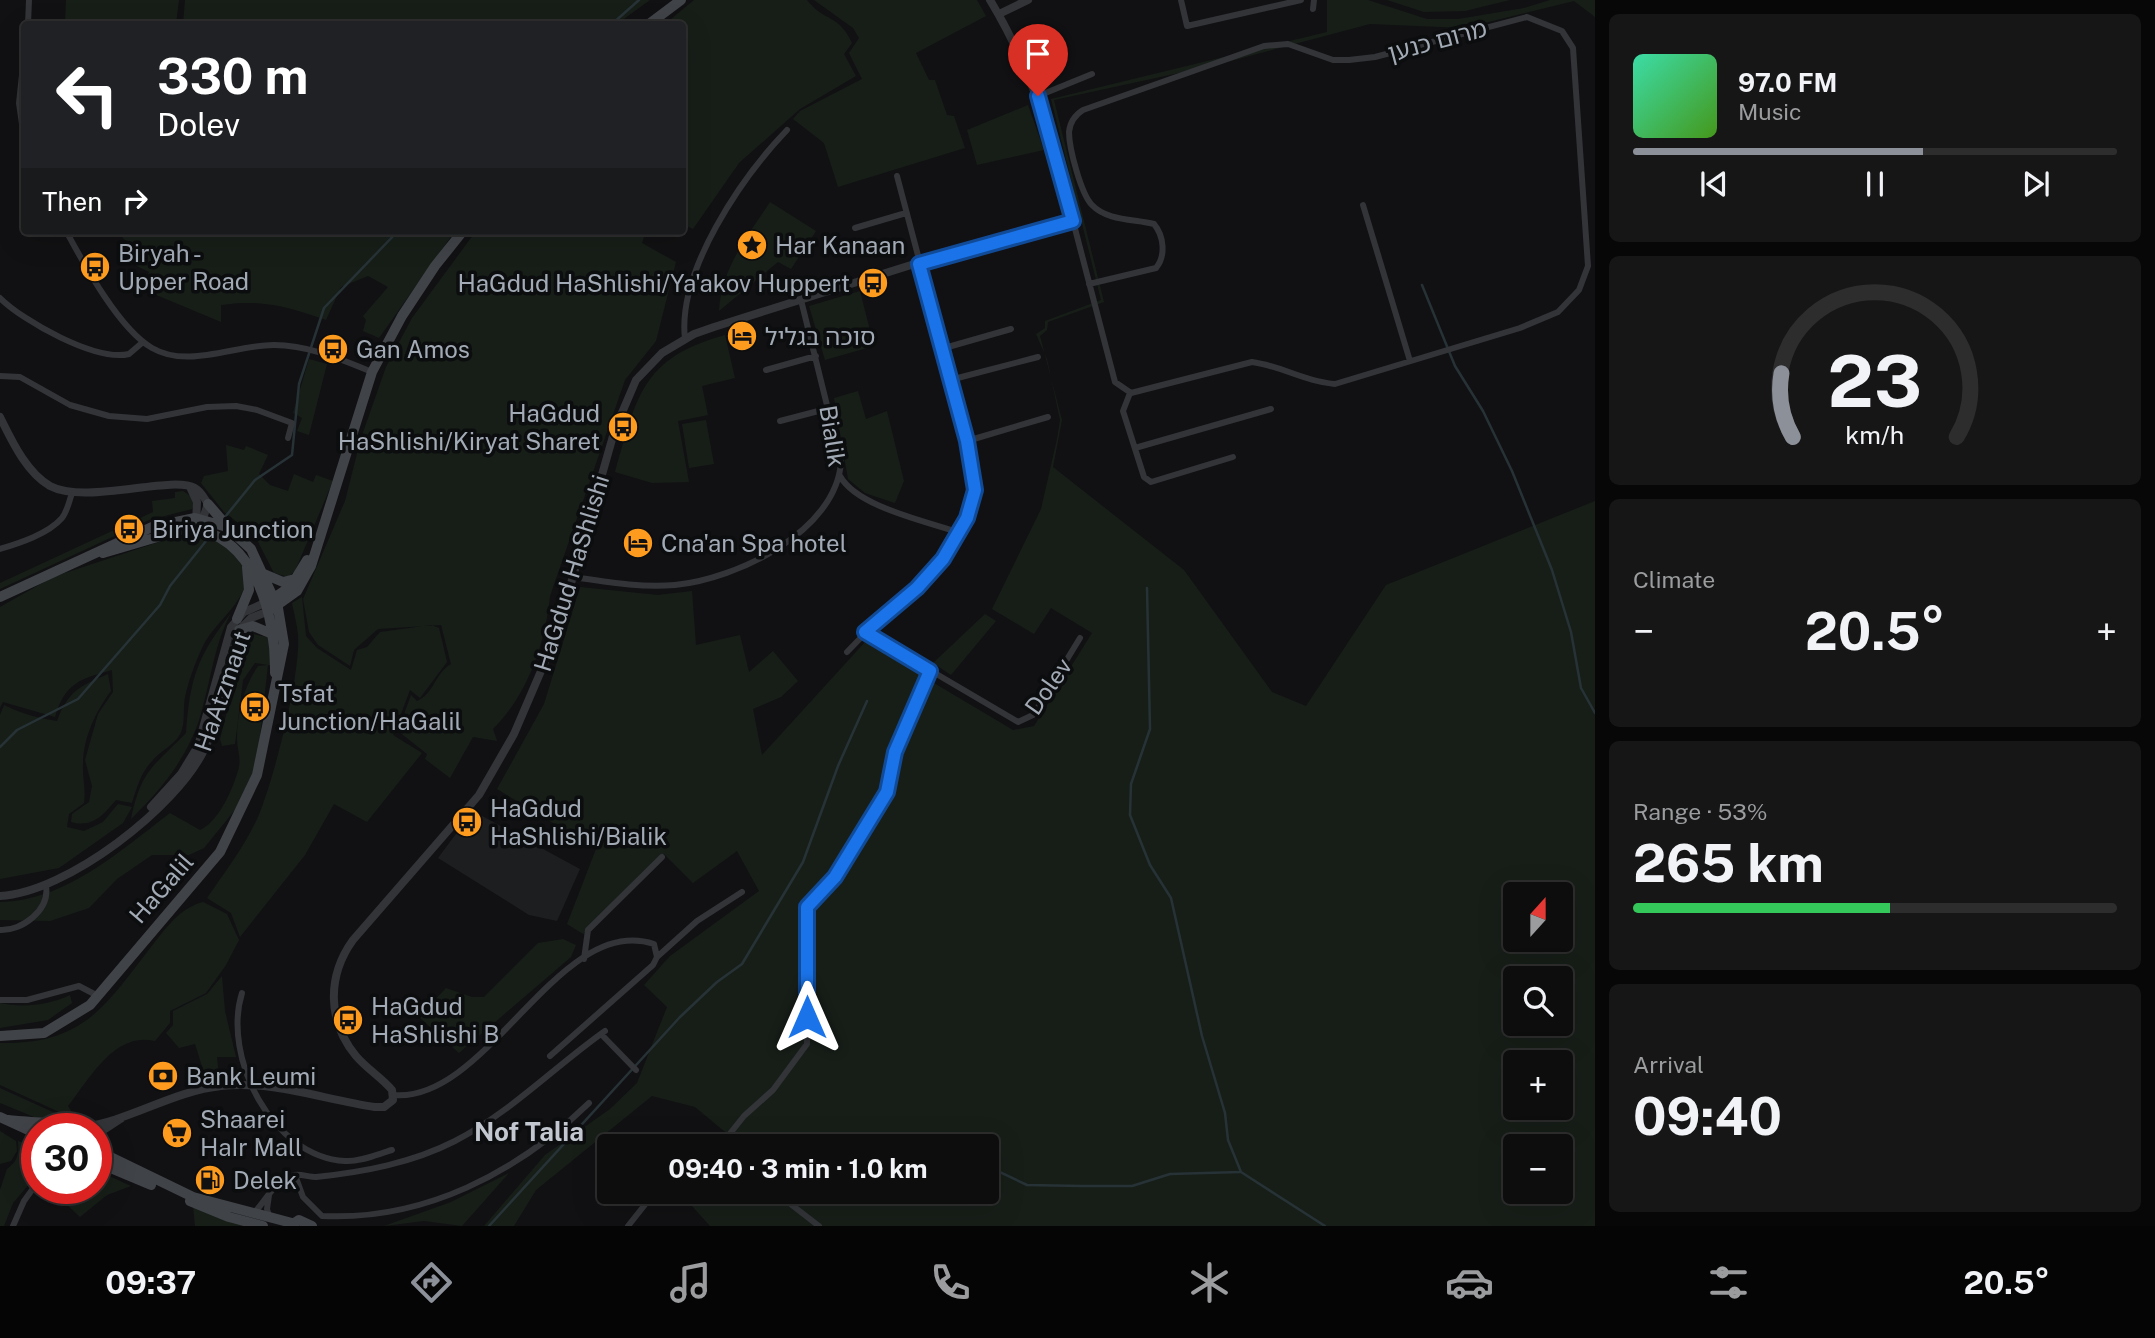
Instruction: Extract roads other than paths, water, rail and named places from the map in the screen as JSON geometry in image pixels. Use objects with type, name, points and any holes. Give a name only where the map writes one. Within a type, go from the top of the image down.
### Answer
[{"type":"main road","points":[[653,21],[681,0]]},
{"type":"main road","points":[[272,605],[304,579],[372,372],[409,306],[460,235]]},
{"type":"main road","points":[[208,504],[227,527],[244,539],[264,574],[272,605]]},
{"type":"main road","points":[[199,523],[246,563],[272,605]]},
{"type":"main road","points":[[0,597],[152,527],[199,523],[227,527]]},
{"type":"main road","points":[[272,605],[315,552]]},
{"type":"main road","points":[[246,563],[249,590],[238,624],[253,626],[272,634]]},
{"type":"main road","points":[[264,574],[283,582],[295,579]]},
{"type":"main road","name":"HaGalil","points":[[272,605],[272,634],[276,646],[275,696]]},
{"type":"main road","name":"HaGalil","points":[[0,1037],[30,1037],[71,1019],[98,996],[220,852],[257,775],[275,696],[284,643],[272,605]]},
{"type":"main road","points":[[4,1118],[21,1126]]},
{"type":"main road","points":[[112,1158],[193,1197],[253,1214],[267,1222]]},
{"type":"main road","points":[[112,1169],[207,1209],[291,1225],[303,1220],[312,1226]]},
{"type":"street","points":[[28,21],[29,0]]},
{"type":"street","points":[[990,0],[1024,60],[1038,96],[1115,382],[1130,393],[1123,411],[1144,477],[1151,482],[1233,457]]},
{"type":"street","points":[[999,14],[1028,0]]},
{"type":"street","points":[[1181,0],[1187,26],[1301,0]]},
{"type":"street","points":[[1313,9],[1314,0]]},
{"type":"street","name":"מרום כנען","points":[[1089,284],[1156,268],[1164,254],[1159,230],[1154,224],[1104,213],[1092,206],[1084,193],[1069,132],[1076,115],[1083,110],[1264,47],[1288,44],[1333,60],[1376,57],[1527,17],[1562,31],[1573,48],[1588,266],[1580,290],[1558,312],[1520,328],[1335,384],[1317,383],[1272,365],[1252,362],[1130,393]]},
{"type":"street","points":[[1038,96],[1092,74]]},
{"type":"street","points":[[21,84],[21,117]]},
{"type":"street","points":[[685,339],[684,314],[711,235],[749,176],[787,130]]},
{"type":"street","points":[[847,652],[865,632],[917,588],[943,559],[960,533],[975,490],[967,441],[897,176]]},
{"type":"street","points":[[1363,205],[1410,361]]},
{"type":"street","points":[[855,228],[906,213]]},
{"type":"street","name":"HaGdud HaShlishi","points":[[394,1095],[389,1086],[354,1054],[343,1035],[333,1004],[337,967],[353,940],[449,832],[489,779],[540,678],[556,636],[608,452],[629,392],[653,360],[685,339],[714,327],[919,264],[1073,221]]},
{"type":"street","points":[[68,235],[101,291],[143,342],[160,351],[185,356],[264,345],[296,347],[372,372]]},
{"type":"street","points":[[0,298],[46,330],[107,354],[129,354],[143,342]]},
{"type":"street","name":"Bialik","points":[[573,577],[653,586],[699,581],[737,569],[779,546],[818,515],[829,500],[840,476],[841,462],[830,408],[801,300]]},
{"type":"street","points":[[942,349],[1011,329]]},
{"type":"street","points":[[766,370],[816,356]]},
{"type":"street","points":[[950,380],[1038,357]]},
{"type":"street","points":[[0,376],[20,377],[70,405],[108,416],[147,419],[206,407],[246,407],[292,423],[288,438]]},
{"type":"street","points":[[780,421],[830,408]]},
{"type":"street","points":[[1135,448],[1271,409]]},
{"type":"street","points":[[0,417],[25,461],[38,476],[58,489],[126,492],[189,486],[203,495],[208,504],[199,523]]},
{"type":"street","points":[[967,441],[1048,417]]},
{"type":"street","points":[[840,476],[846,488],[861,498],[960,533]]},
{"type":"street","points":[[189,486],[197,502],[199,523]]},
{"type":"street","points":[[0,549],[23,541],[60,520],[73,491]]},
{"type":"street","name":"HaAtzmaut","points":[[0,896],[46,886],[92,861],[123,838],[169,788],[196,750],[227,636],[238,624],[272,605]]},
{"type":"street","name":"Dolev","points":[[865,632],[1018,722],[1026,720],[1040,705],[1080,638]]},
{"type":"street","points":[[730,1134],[744,1116],[773,1090],[807,1044],[807,907],[835,877],[887,792],[895,752],[930,671]]},
{"type":"street","points":[[584,959],[589,930],[662,857]]},
{"type":"street","points":[[0,930],[14,929],[35,915],[46,898],[46,886]]},
{"type":"street","points":[[550,1056],[639,980],[657,957],[705,915],[742,892]]},
{"type":"street","points":[[112,1118],[223,1085],[306,1092],[375,1107],[389,1105],[394,1095],[406,1096],[422,1091],[457,1073],[556,979],[584,959],[615,943],[628,941],[654,944],[657,957]]},
{"type":"street","points":[[0,1000],[27,1000],[79,986],[88,988],[98,996]]},
{"type":"street","points":[[242,993],[237,1025],[251,1086],[267,1113],[299,1143],[314,1152],[346,1161],[392,1150]]},
{"type":"street","points":[[253,1214],[271,1190],[295,1175],[313,1177],[386,1166],[453,1142],[508,1108],[570,1055],[603,1033],[636,1070]]},
{"type":"street","points":[[295,1175],[303,1197],[322,1216],[350,1217],[437,1202],[521,1157],[589,1103]]},
{"type":"street","points":[[112,1125],[136,1110]]},
{"type":"street","points":[[267,1222],[271,1190]]},
{"type":"street","points":[[13,1226],[22,1204]]},
{"type":"street","points":[[628,1226],[645,1204]]},
{"type":"street","points":[[790,1204],[818,1226]]},
{"type":"street","points":[[805,1226],[810,1220]]},
{"type":"waterway","points":[[615,21],[639,0]]},
{"type":"waterway","points":[[225,517],[255,480],[292,455],[299,384],[324,308],[394,235]]},
{"type":"waterway","points":[[1422,285],[1455,366],[1483,411],[1512,471],[1552,570],[1571,632],[1581,688],[1595,713]]},
{"type":"waterway","points":[[0,747],[17,730],[78,699],[160,605],[170,586],[210,536]]},
{"type":"waterway","points":[[1147,588],[1150,729],[1131,784],[1130,815],[1150,865],[1171,898],[1202,1036],[1225,1113],[1228,1140],[1241,1172],[1325,1226]]},
{"type":"waterway","points":[[489,1226],[680,1017],[717,982],[742,964],[803,862],[838,766],[867,701]]},
{"type":"waterway","points":[[999,1172],[1027,1185],[1132,1186],[1170,1174],[1240,1172]]},
{"type":"place","name":"Har Kanaan","points":[[752,245]]},
{"type":"place","name":"Biryah - Upper Road","points":[[95,267]]},
{"type":"place","name":"HaGdud HaShlishi/Ya'akov Huppert","points":[[873,283]]},
{"type":"place","name":"סוכה בגליל","points":[[742,336]]},
{"type":"place","name":"Gan Amos","points":[[333,349]]},
{"type":"place","name":"HaGdud HaShlishi/Kiryat Sharet","points":[[623,427]]},
{"type":"place","name":"Biriya Junction","points":[[129,529]]},
{"type":"place","name":"Cna'an Spa hotel","points":[[638,543]]},
{"type":"place","name":"Tsfat Junction/HaGalil","points":[[255,707]]},
{"type":"place","name":"HaGdud HaShlishi/Bialik","points":[[467,822]]},
{"type":"place","name":"HaGdud HaShlishi B","points":[[348,1020]]},
{"type":"place","name":"Bank Leumi","points":[[163,1076]]},
{"type":"place","name":"Shaarei HaIr Mall","points":[[177,1133]]},
{"type":"place","name":"Delek","points":[[210,1180]]},
{"type":"district","name":"Nof Talia","points":[[529,1131]]}]
